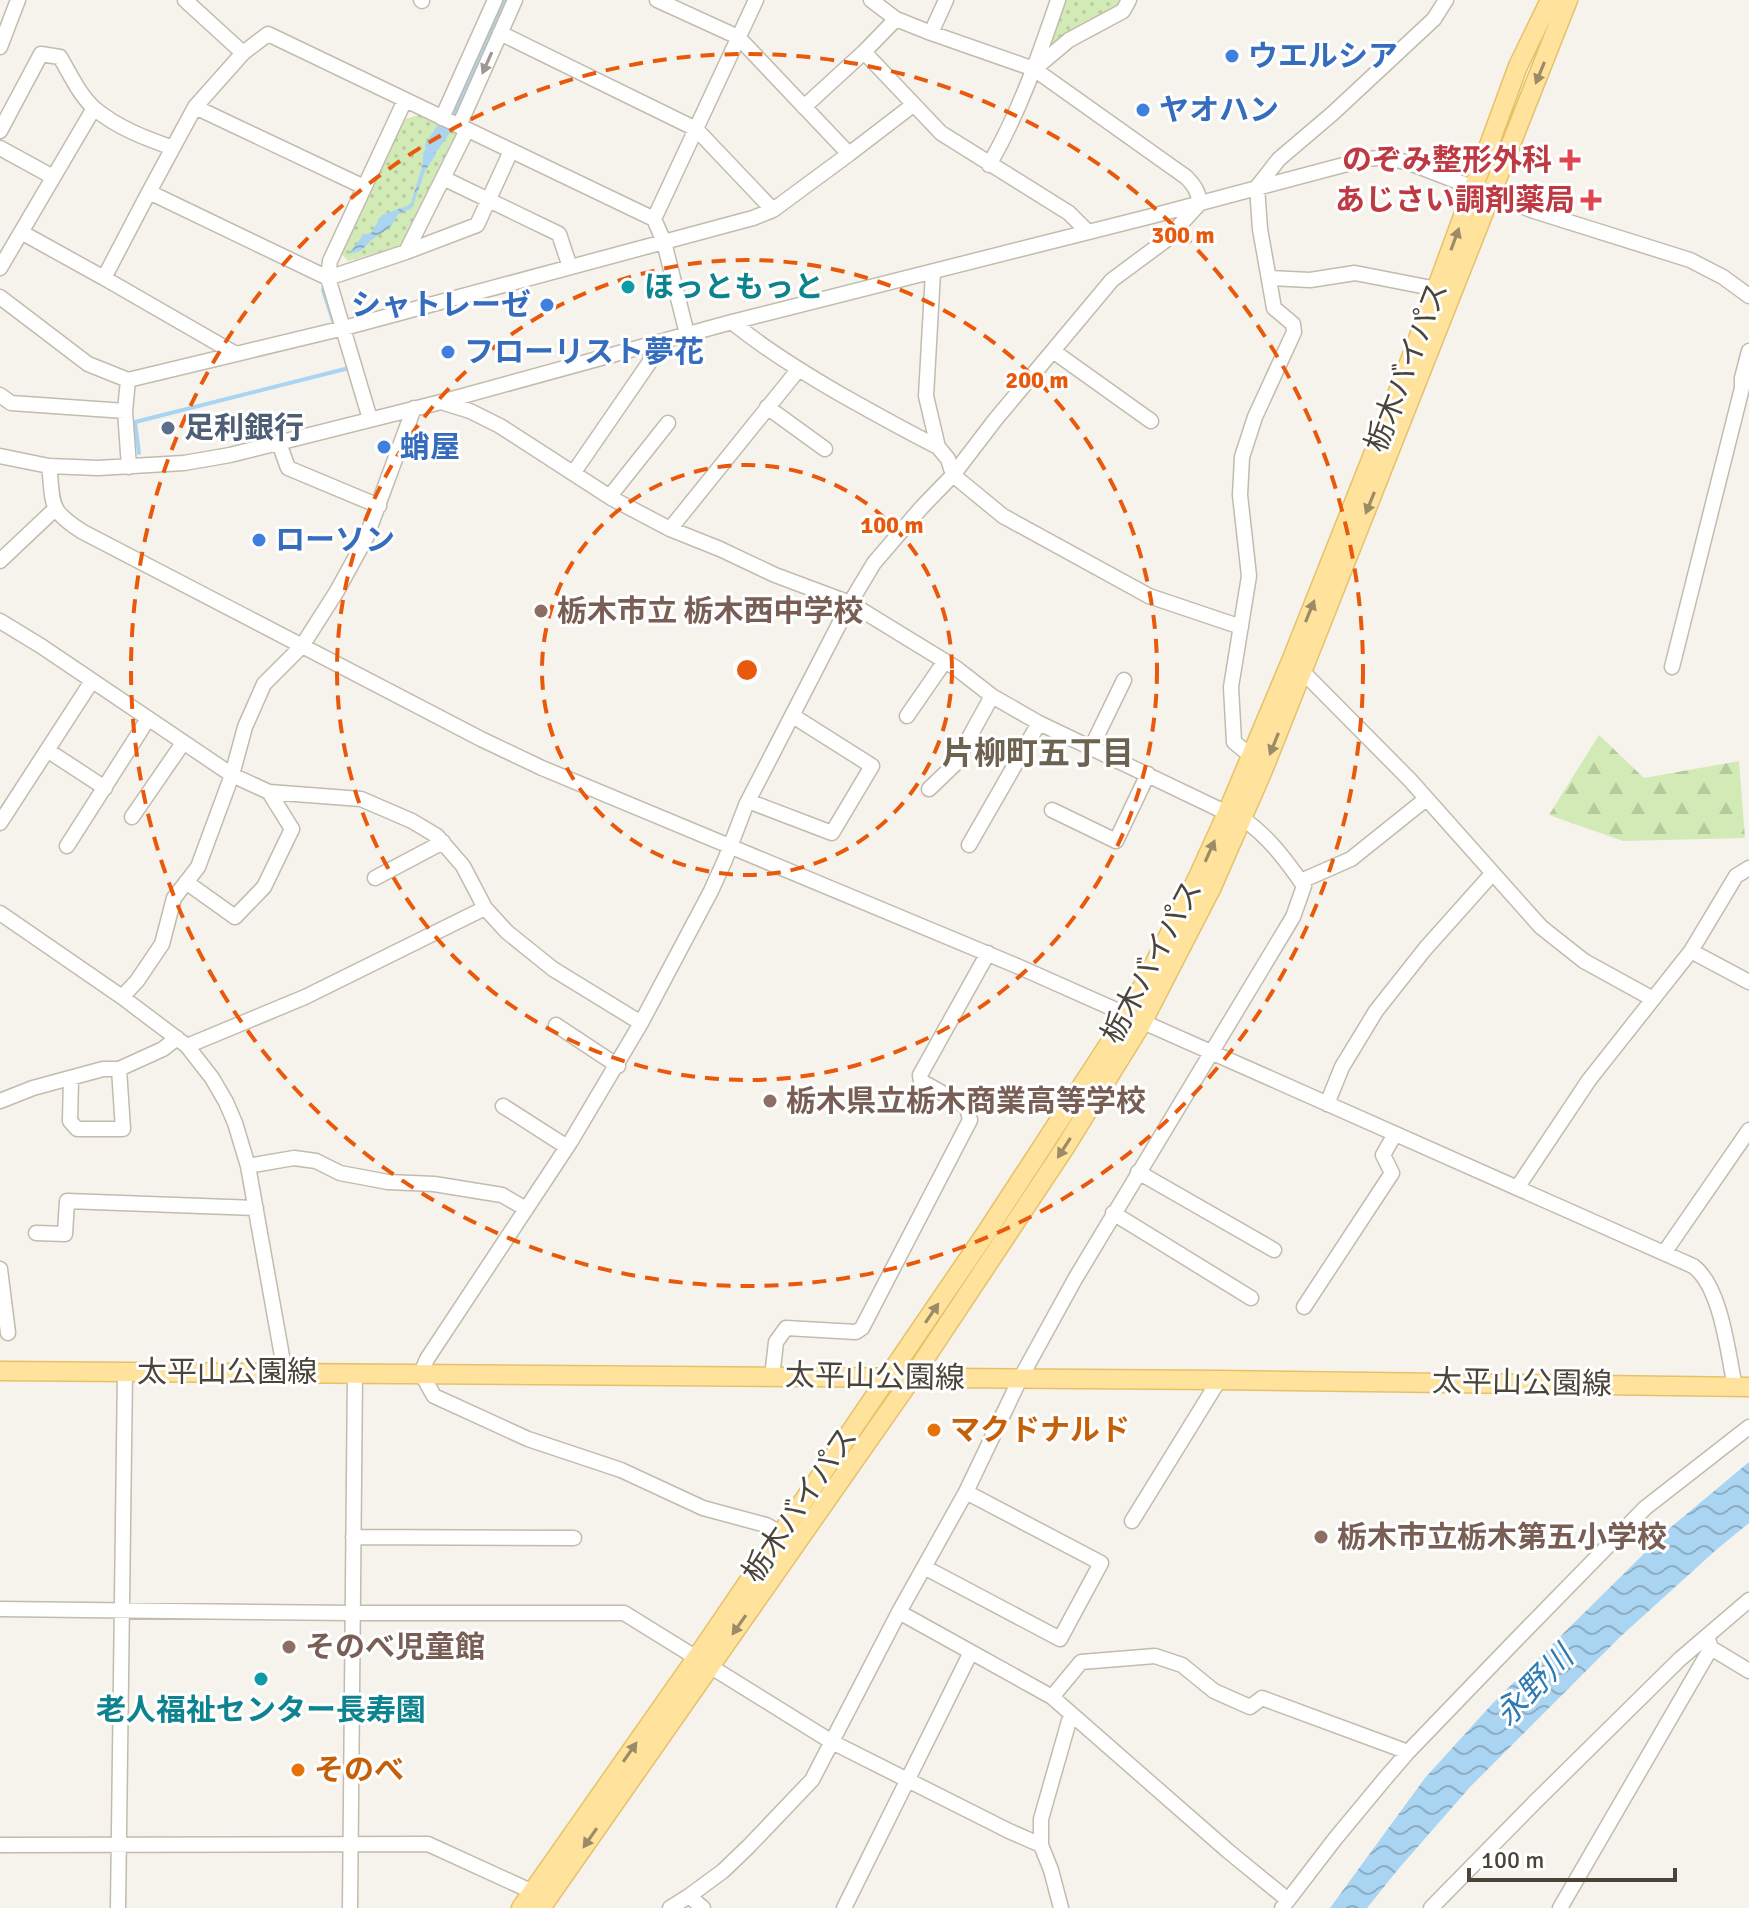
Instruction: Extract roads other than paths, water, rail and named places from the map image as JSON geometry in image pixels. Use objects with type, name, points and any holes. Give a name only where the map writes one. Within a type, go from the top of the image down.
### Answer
[{"type":"main road","name":"栃木バイパス","points":[[789,1537],[912,1378],[1064,1149],[1134,1019],[1179,916],[1234,815],[1303,672],[1482,192],[1518,66],[1550,0]]},
{"type":"main road","name":"栃木バイパス","points":[[1234,815],[1251,756],[1437,289],[1568,0]]},
{"type":"main road","name":"栃木バイパス","points":[[521,1908],[537,1900],[704,1661],[789,1537],[888,1378],[1134,1019]]},
{"type":"main road","name":"太平山公園線","points":[[0,1371],[1742,1387]]},
{"type":"street","points":[[0,47],[18,0]]},
{"type":"street","points":[[185,0],[243,53]]},
{"type":"street","points":[[442,118],[495,0]]},
{"type":"street","points":[[406,252],[443,178],[515,0]]},
{"type":"street","points":[[657,0],[738,37],[849,154]]},
{"type":"street","points":[[654,219],[756,0]]},
{"type":"street","points":[[789,1537],[766,1525],[703,1508],[621,1470],[528,1439],[434,1396],[421,1373],[427,1359],[618,1066],[711,891],[748,801],[850,603],[874,563],[953,475],[1112,280],[1166,240],[1200,203],[1199,194],[1186,177],[1034,69],[896,19],[871,0]]},
{"type":"street","points":[[931,33],[946,0]]},
{"type":"street","points":[[989,165],[1002,143],[1034,69],[1058,0]]},
{"type":"street","points":[[1034,69],[1069,40],[1123,11],[1129,0]]},
{"type":"street","points":[[1251,756],[1234,742],[1231,687],[1249,576],[1240,495],[1242,457],[1255,417],[1294,332],[1293,324],[1274,308],[1260,229],[1257,187],[1279,159],[1434,19],[1446,0]]},
{"type":"street","points":[[804,107],[896,19]]},
{"type":"street","points":[[500,33],[696,129],[773,210]]},
{"type":"street","points":[[104,278],[195,107],[243,53],[268,34],[654,219],[664,242],[687,334]]},
{"type":"street","points":[[864,52],[941,133],[1069,213],[1088,232]]},
{"type":"street","points":[[0,131],[41,54],[60,57],[94,108],[133,134],[173,148]]},
{"type":"street","points":[[370,419],[328,278],[330,261],[405,100]]},
{"type":"street","points":[[0,297],[88,364],[128,380],[344,328],[753,218],[773,210],[913,105]]},
{"type":"street","points":[[195,107],[364,187]]},
{"type":"street","points":[[0,268],[94,108]]},
{"type":"street","points":[[0,148],[53,177]]},
{"type":"street","points":[[149,192],[328,278],[477,225],[511,151]]},
{"type":"street","points":[[0,456],[49,466],[129,467],[184,463],[279,443],[732,322],[1382,157],[1395,158],[1534,211],[1690,260],[1723,277],[1749,296]]},
{"type":"street","points":[[443,178],[559,234],[570,267]]},
{"type":"street","points":[[21,232],[236,354]]},
{"type":"street","points":[[933,272],[926,396],[938,447]]},
{"type":"street","points":[[1269,278],[1310,280],[1355,273],[1437,289]]},
{"type":"street","points":[[732,322],[770,353],[798,370],[887,422],[938,447],[948,459],[953,475],[1003,516],[1149,596],[1241,627]]},
{"type":"street","points":[[574,472],[649,363],[657,342]]},
{"type":"street","points":[[1053,351],[1151,421]]},
{"type":"street","points":[[1672,667],[1749,351]]},
{"type":"street","points":[[670,529],[798,370]]},
{"type":"street","points":[[128,380],[125,411],[129,467]]},
{"type":"street","points":[[0,395],[11,403],[125,411]]},
{"type":"street","points":[[441,402],[470,411],[500,426],[610,496],[670,529],[775,575],[850,603],[1039,723],[1234,815],[1256,828],[1286,859],[1304,886],[1293,917],[1113,1213],[1020,1379],[966,1492],[899,1612],[812,1780],[723,1871],[670,1908]]},
{"type":"street","points":[[767,407],[825,449]]},
{"type":"street","points":[[122,997],[162,944],[174,898],[198,867],[232,775],[245,727],[264,684],[302,646],[366,538],[414,408]]},
{"type":"street","points":[[610,496],[668,423]]},
{"type":"street","points":[[279,443],[288,468],[379,506]]},
{"type":"street","points":[[49,466],[54,510],[83,532],[481,739],[542,768],[988,953],[1693,1266],[1702,1272],[1716,1301],[1742,1387]]},
{"type":"street","points":[[0,561],[54,510]]},
{"type":"street","points":[[3,628],[92,681],[232,775],[269,792],[361,799],[412,821],[437,836],[463,866],[485,908],[507,932],[553,969],[641,1023]]},
{"type":"street","points":[[907,716],[945,661]]},
{"type":"street","points":[[1303,672],[1426,799],[1541,927],[1584,961],[1653,999]]},
{"type":"street","points":[[1091,748],[1124,680]]},
{"type":"street","points":[[0,823],[92,681]]},
{"type":"street","points":[[929,789],[954,765],[992,696]]},
{"type":"street","points":[[748,801],[832,833],[872,766],[793,716]]},
{"type":"street","points":[[67,846],[148,719]]},
{"type":"street","points":[[969,845],[1039,723]]},
{"type":"street","points":[[132,817],[183,743]]},
{"type":"street","points":[[47,750],[105,788]]},
{"type":"street","points":[[1052,810],[1116,841],[1148,774]]},
{"type":"street","points":[[186,882],[235,917],[264,887],[292,829],[269,792]]},
{"type":"street","points":[[1301,881],[1351,859],[1426,799]]},
{"type":"street","points":[[375,878],[443,842]]},
{"type":"street","points":[[1517,1188],[1589,1080],[1691,951],[1736,876],[1749,868]]},
{"type":"street","points":[[1327,1104],[1342,1067],[1376,1011],[1425,949],[1492,874]]},
{"type":"street","points":[[0,1101],[33,1088],[103,1069],[119,1069],[163,1049],[305,997],[485,908]]},
{"type":"street","points":[[0,913],[182,1042],[212,1078],[235,1123],[248,1166],[285,1373]]},
{"type":"street","points":[[1691,951],[1749,982]]},
{"type":"street","points":[[772,1377],[776,1342],[786,1328],[856,1332],[862,1328],[970,1120],[967,1107],[921,1081],[920,1075],[988,953]]},
{"type":"street","points":[[556,1025],[618,1066]]},
{"type":"street","points":[[71,1078],[70,1121],[77,1129],[123,1129],[119,1069]]},
{"type":"street","points":[[503,1106],[567,1147]]},
{"type":"street","points":[[1664,1253],[1749,1130]]},
{"type":"street","points":[[1304,1307],[1392,1173],[1383,1155],[1395,1134]]},
{"type":"street","points":[[248,1166],[294,1158],[316,1161],[340,1173],[388,1182],[434,1184],[502,1195],[526,1209]]},
{"type":"street","points":[[1138,1172],[1274,1250]]},
{"type":"street","points":[[36,1233],[65,1234],[67,1201],[256,1208]]},
{"type":"street","points":[[1113,1213],[1251,1298]]},
{"type":"street","points":[[0,1269],[8,1333]]},
{"type":"street","points":[[118,1908],[125,1371]]},
{"type":"street","points":[[350,1908],[355,1372]]},
{"type":"street","points":[[1132,1521],[1219,1380]]},
{"type":"street","points":[[899,1612],[1052,1697],[1285,1904],[1408,1752],[1645,1508],[1749,1427]]},
{"type":"street","points":[[924,1567],[1060,1639],[1101,1563],[966,1492]]},
{"type":"street","points":[[353,1537],[574,1538]]},
{"type":"street","points":[[1560,1908],[1709,1642],[1749,1600]]},
{"type":"street","points":[[0,1609],[624,1613],[832,1742],[1041,1845]]},
{"type":"street","points":[[1709,1642],[1749,1671]]},
{"type":"street","points":[[1431,1908],[1680,1659],[1709,1642]]},
{"type":"street","points":[[844,1908],[971,1652]]},
{"type":"street","points":[[1052,1697],[1081,1662],[1155,1656],[1182,1665],[1214,1691],[1250,1707],[1262,1698],[1408,1752]]},
{"type":"street","points":[[1061,1908],[1041,1845],[1041,1819],[1071,1714]]},
{"type":"street","points":[[0,1845],[434,1846],[537,1900]]},
{"type":"street","points":[[689,1896],[703,1908]]},
{"type":"water","points":[[429,144],[436,150],[435,156],[425,171],[412,208],[397,215],[389,228],[363,249],[349,254],[363,235],[371,233],[382,215],[411,203],[423,153]]},
{"type":"water","name":"永野川","points":[[1749,1462],[1749,1523],[1620,1637],[1470,1787],[1367,1908],[1330,1908],[1425,1778],[1493,1703],[1671,1527]]},
{"type":"waterway","points":[[432,146],[454,114],[504,0]]},
{"type":"waterway","points":[[323,290],[335,327]]},
{"type":"waterway","points":[[139,453],[135,422],[348,366]]},
{"type":"place","name":"ウエルシア","points":[[1232,56]]},
{"type":"place","name":"ヤオハン","points":[[1143,110]]},
{"type":"place","name":"のぞみ整形外科","points":[[1570,160]]},
{"type":"place","name":"あじさい調剤薬局","points":[[1591,200]]},
{"type":"place","name":"ほっともっと","points":[[628,287]]},
{"type":"place","name":"シャトレーゼ","points":[[547,305]]},
{"type":"place","name":"フローリスト夢花","points":[[448,352]]},
{"type":"place","name":"足利銀行","points":[[168,428]]},
{"type":"place","name":"蛸屋","points":[[384,447]]},
{"type":"place","name":"ローソン","points":[[259,540]]},
{"type":"place","name":"栃木市立 栃木西中学校","points":[[541,611]]},
{"type":"place","name":"栃木県立栃木商業高等学校","points":[[770,1101]]},
{"type":"place","name":"マクドナルド","points":[[934,1430]]},
{"type":"place","name":"栃木市立栃木第五小学校","points":[[1321,1537]]},
{"type":"place","name":"そのべ児童館","points":[[289,1647]]},
{"type":"place","name":"老人福祉センター長寿園","points":[[261,1679]]},
{"type":"place","name":"そのべ","points":[[298,1770]]},
{"type":"district","name":"片柳町五丁目","points":[[1038,753]]}]
